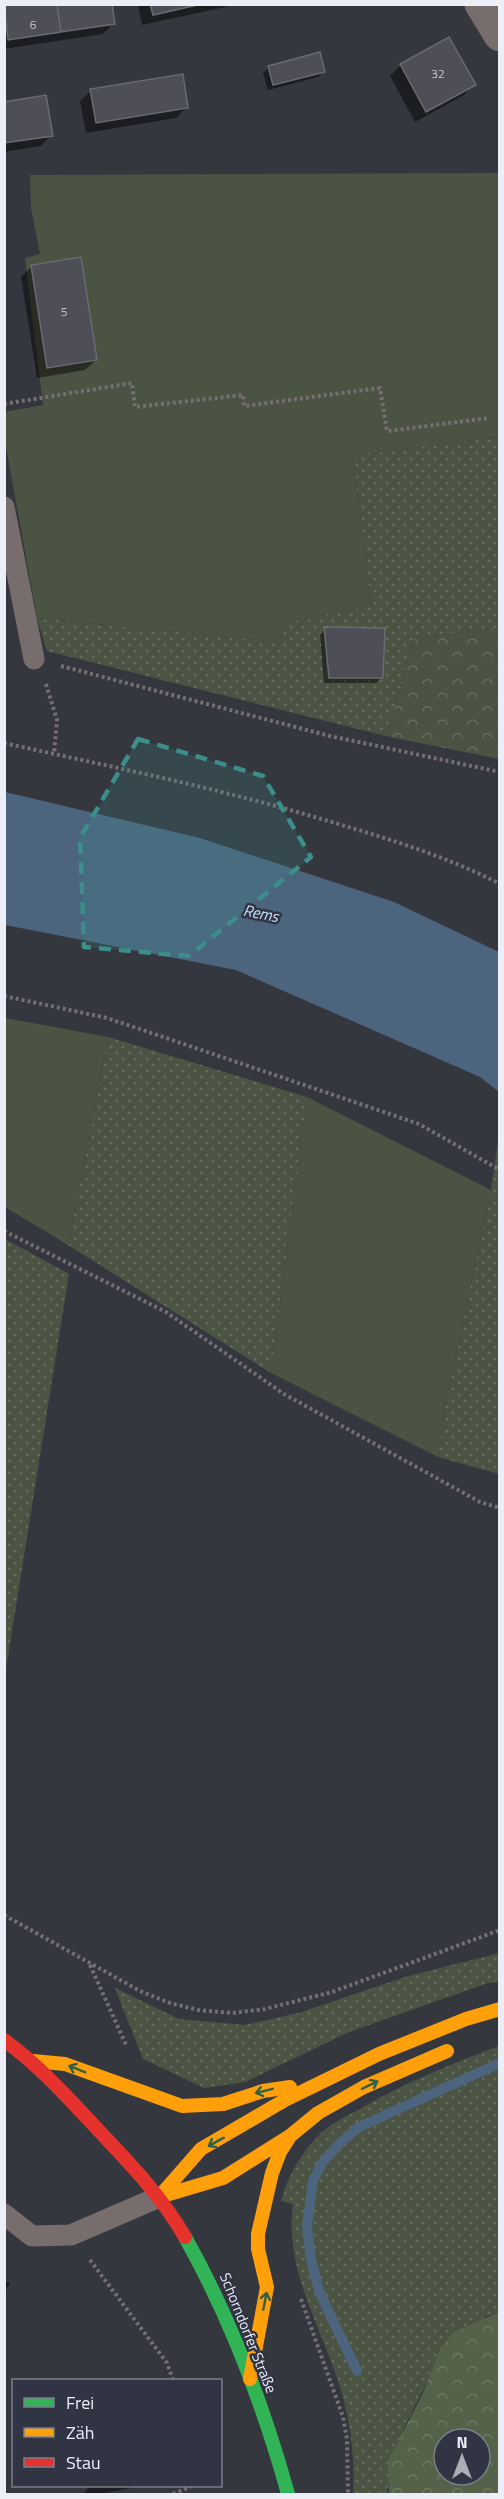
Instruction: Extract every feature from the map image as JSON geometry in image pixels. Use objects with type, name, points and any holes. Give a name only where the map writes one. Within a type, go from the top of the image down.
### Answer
[{"type":"main road","points":[[159,2198],[201,2149],[285,2100],[399,2046],[500,2009]]},
{"type":"main road","name":"Schorndorfer Straße","points":[[4,2040],[33,2061],[159,2198],[199,2260],[225,2313],[276,2449],[288,2494]]},
{"type":"main road","points":[[159,2198],[223,2178],[290,2136],[318,2113],[364,2087],[457,2046]]},
{"type":"main road","points":[[33,2061],[64,2064],[96,2077],[129,2085],[172,2104],[188,2107],[223,2104],[263,2091],[321,2082]]},
{"type":"main road","points":[[250,2379],[267,2287],[258,2249],[258,2235],[272,2174],[280,2152],[290,2136]]},
{"type":"street","points":[[481,4],[500,35]]},
{"type":"lane","points":[[4,507],[34,659]]},
{"type":"lane","points":[[4,2214],[32,2236],[71,2235],[159,2198]]},
{"type":"path","points":[[4,404],[132,383],[135,407],[243,395],[244,406],[380,388],[387,431],[489,418]]},
{"type":"path","points":[[34,659],[47,686],[57,720],[54,754]]},
{"type":"path","points":[[34,659],[330,736],[500,772]]},
{"type":"path","points":[[4,743],[175,780],[281,807],[392,839],[500,884]]},
{"type":"path","points":[[4,996],[106,1018],[407,1120],[500,1170]]},
{"type":"path","points":[[4,1231],[166,1312],[284,1394],[480,1502],[500,1508]]},
{"type":"path","points":[[4,1915],[140,1992],[198,2010],[232,2013],[265,2009],[332,1992],[500,1930]]},
{"type":"path","points":[[71,2235],[167,2363],[173,2379]]},
{"type":"path","points":[[298,2291],[343,2417],[347,2439],[348,2494]]},
{"type":"path","points":[[173,2494],[190,2487]]},
{"type":"highlighted area","points":[[138,739],[263,776],[311,857],[189,956],[84,947],[80,838]]},
{"type":"green space","points":[[499,173],[499,437],[353,455],[371,606],[282,624],[280,642],[37,618],[5,441],[4,412],[43,405],[25,258],[40,254],[31,208],[30,175]]},
{"type":"green space","points":[[499,437],[499,628],[414,638],[386,736],[47,651],[37,618],[280,642],[281,624],[371,606],[353,455]]},
{"type":"green space","points":[[499,628],[499,759],[386,736],[414,638]]},
{"type":"green space","points":[[5,1018],[108,1037],[68,1245],[5,1207]]},
{"type":"green space","points":[[108,1037],[307,1097],[271,1373],[68,1245]]},
{"type":"green space","points":[[307,1097],[491,1190],[446,1401],[438,1457],[271,1373]]},
{"type":"green space","points":[[499,1133],[499,1474],[438,1457],[446,1401],[491,1190]]},
{"type":"green space","points":[[5,1239],[69,1274],[5,1675]]},
{"type":"green space","points":[[499,1953],[499,1982],[488,1983],[349,2032],[245,2082],[204,2088],[143,2059],[115,1988],[179,2019],[245,2025],[302,2012],[405,1977]]},
{"type":"green space","points":[[499,2046],[499,2312],[485,2317],[430,2376],[404,2428],[387,2491],[389,2494],[353,2494],[350,2429],[341,2390],[299,2276],[292,2228],[293,2204],[281,2201],[291,2174],[306,2150],[333,2124],[409,2083]]},
{"type":"green space","points":[[499,2312],[499,2494],[389,2494],[388,2461],[422,2395],[439,2352],[452,2333]]},
{"type":"water","name":"Rems","points":[[5,792],[200,838],[394,902],[499,952],[499,1092],[480,1077],[236,970],[5,925]]},
{"type":"building","points":[[4,4],[57,4],[61,32],[8,40]]},
{"type":"building","points":[[57,4],[112,4],[115,24],[61,32]]},
{"type":"building","points":[[150,4],[202,4],[153,15]]},
{"type":"building","points":[[449,37],[476,85],[426,112],[400,64]]},
{"type":"building","points":[[320,52],[325,72],[273,85],[268,66]]},
{"type":"building","points":[[183,74],[188,108],[96,123],[90,89]]},
{"type":"building","points":[[46,95],[53,136],[4,143],[4,102]]},
{"type":"building","points":[[81,257],[97,360],[47,368],[31,265]]},
{"type":"building","points":[[324,627],[385,628],[383,678],[329,678]]},
{"type":"waterway","points":[[357,2371],[319,2291],[311,2259],[307,2226],[313,2181],[322,2163],[359,2127],[500,2063]]},
{"type":"traffic: fast","points":[[185,2237],[217,2299],[244,2362],[268,2427],[288,2494]]},
{"type":"traffic: slow","points":[[159,2197],[201,2149],[285,2100],[379,2054],[466,2019],[500,2009]]},
{"type":"traffic: slow","points":[[159,2197],[223,2178],[290,2136],[318,2113],[364,2087],[447,2051]]},
{"type":"traffic: slow","points":[[33,2061],[65,2064],[182,2106],[223,2104],[263,2091],[290,2087]]},
{"type":"traffic: slow","points":[[250,2379],[267,2287],[258,2249],[258,2234],[272,2173],[280,2152],[289,2138]]},
{"type":"traffic: jam","points":[[4,2040],[55,2084],[124,2158],[146,2182],[185,2237]]}]
